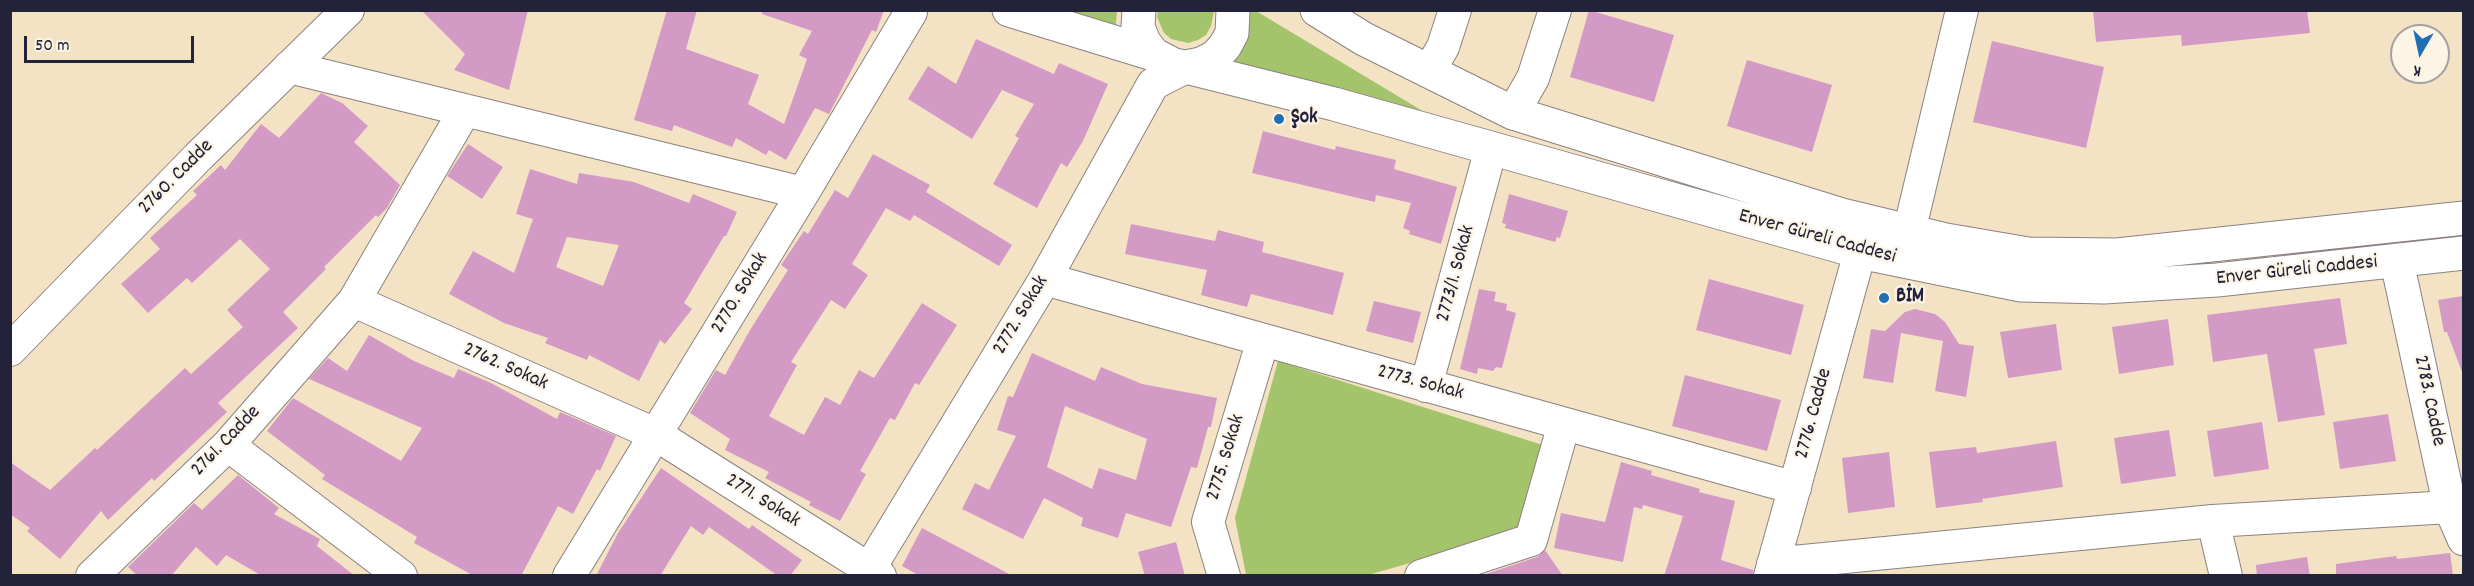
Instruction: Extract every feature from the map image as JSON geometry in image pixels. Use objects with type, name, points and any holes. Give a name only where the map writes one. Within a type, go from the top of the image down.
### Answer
[{"type":"main road","points":[[1009,10],[1153,69]]},
{"type":"main road","points":[[1139,10],[1138,27],[1153,69]]},
{"type":"main road","points":[[1186,67],[1201,64],[1215,57],[1226,46],[1232,33],[1233,10]]},
{"type":"main road","name":"Enver Güreli Caddesi","points":[[1317,10],[1364,39],[1513,113],[1821,209],[1909,232],[2028,254],[2117,255],[2463,218]]},
{"type":"main road","name":"Enver Güreli Caddesi","points":[[1153,69],[1163,61],[1346,107],[1860,252],[2021,285],[2104,286],[2217,280],[2463,253]]},
{"type":"main road","name":"2783. Cadde","points":[[2397,262],[2450,507],[2463,539]]},
{"type":"street","name":"2760. Cadde","points":[[10,350],[198,157],[348,10]]},
{"type":"street","points":[[1429,71],[1443,47],[1455,10]]},
{"type":"street","points":[[1513,113],[1533,78],[1555,10]]},
{"type":"street","points":[[1909,232],[1962,10]]},
{"type":"street","name":"2770. Sokak","points":[[569,576],[911,12]]},
{"type":"street","points":[[289,67],[803,193]]},
{"type":"street","name":"2772. Sokak","points":[[872,573],[1045,279],[1153,69]]},
{"type":"street","name":"2761. Cadde","points":[[92,576],[228,445],[354,301],[465,110]]},
{"type":"street","name":"2773/1. Sokak","points":[[1426,386],[1487,163]]},
{"type":"street","name":"2776. Cadde","points":[[1771,570],[1860,252]]},
{"type":"street","name":"2773. Sokak","points":[[1045,279],[1795,488]]},
{"type":"street","name":"2762. Sokak","points":[[354,301],[655,434]]},
{"type":"street","name":"2775. Sokak","points":[[1224,576],[1208,522],[1263,340]]},
{"type":"street","points":[[1420,576],[1531,540],[1564,424]]},
{"type":"street","name":"2771. Sokak","points":[[655,434],[872,573]]},
{"type":"street","points":[[228,445],[401,576]]},
{"type":"street","points":[[1771,570],[2213,521],[2450,507]]},
{"type":"street","points":[[2213,521],[2226,576]]},
{"type":"green space","points":[[1032,11],[1117,11],[1115,36]]},
{"type":"green space","points":[[1158,11],[1214,11],[1211,26],[1206,35],[1188,43],[1171,39],[1164,33],[1157,17]]},
{"type":"green space","points":[[1248,11],[1256,11],[1461,134],[1226,63]]},
{"type":"green space","points":[[1278,361],[1549,447],[1526,530],[1368,575],[1246,575],[1235,518]]},
{"type":"building","points":[[421,10],[528,10],[509,90],[454,70],[465,54]]},
{"type":"building","points":[[667,10],[697,10],[686,49],[759,75],[748,104],[784,124],[807,59],[799,55],[812,31],[762,14],[762,10],[884,10],[876,32],[872,30],[829,114],[815,108],[786,160],[769,150],[766,155],[736,138],[732,147],[674,125],[672,131],[634,120]]},
{"type":"building","points":[[1589,10],[1674,35],[1654,102],[1570,77]]},
{"type":"building","points":[[2093,10],[2307,10],[2310,33],[2182,46],[2181,35],[2096,42]]},
{"type":"building","points":[[976,39],[1054,74],[1059,63],[1108,84],[1083,141],[1067,167],[1061,163],[1037,208],[993,184],[1019,138],[1015,136],[1034,104],[1002,90],[972,139],[908,99],[928,66],[956,84]]},
{"type":"building","points":[[1992,41],[2104,67],[2086,148],[1973,122]]},
{"type":"building","points":[[1747,60],[1832,85],[1812,152],[1727,126]]},
{"type":"building","points":[[321,93],[342,103],[368,126],[354,142],[400,185],[387,208],[378,217],[376,215],[324,267],[326,269],[283,312],[298,328],[218,403],[227,412],[154,481],[152,478],[108,520],[101,511],[60,559],[27,531],[30,528],[10,514],[10,462],[50,490],[95,448],[97,450],[185,368],[191,374],[243,327],[227,310],[270,269],[240,239],[192,283],[187,278],[148,313],[121,284],[160,249],[150,238],[197,195],[193,191],[221,165],[225,170],[261,124],[279,138]]},
{"type":"building","points":[[1263,131],[1335,150],[1336,146],[1396,160],[1394,169],[1457,187],[1441,244],[1409,234],[1410,231],[1403,228],[1411,203],[1376,195],[1375,202],[1252,173]]},
{"type":"building","points":[[468,144],[503,167],[482,199],[447,176]]},
{"type":"building","points":[[873,154],[930,185],[926,192],[1012,245],[999,266],[914,215],[910,221],[886,208],[852,264],[868,275],[845,309],[831,300],[791,362],[797,365],[769,416],[804,435],[825,397],[840,405],[859,370],[874,378],[922,303],[957,325],[919,385],[915,383],[895,420],[890,418],[860,471],[866,474],[840,521],[809,505],[811,502],[765,478],[769,472],[725,450],[730,439],[690,413],[716,370],[725,375],[788,270],[781,265],[804,231],[808,234],[835,190],[848,198]]},
{"type":"building","points":[[530,169],[577,184],[579,173],[634,182],[689,203],[693,194],[737,212],[726,236],[684,303],[692,309],[665,344],[660,340],[639,381],[589,355],[587,360],[545,343],[548,338],[504,323],[449,294],[473,251],[514,273],[533,219],[516,214]],"holes":[[[567,237],[619,245],[603,286],[556,267]]]},
{"type":"building","points":[[1509,194],[1568,211],[1560,238],[1557,237],[1555,242],[1505,228],[1506,224],[1502,223]]},
{"type":"building","points":[[1131,224],[1215,241],[1218,230],[1264,242],[1262,252],[1344,273],[1333,315],[1251,294],[1247,307],[1201,295],[1207,270],[1125,254]]},
{"type":"building","points":[[1709,279],[1804,305],[1791,355],[1696,330]]},
{"type":"building","points":[[1479,289],[1496,292],[1494,301],[1507,304],[1506,310],[1516,313],[1502,368],[1496,367],[1493,371],[1478,368],[1477,374],[1460,369]]},
{"type":"building","points":[[2463,296],[2462,372],[2447,332],[2444,332],[2438,300]]},
{"type":"building","points":[[2340,298],[2347,344],[2314,349],[2325,415],[2278,422],[2267,354],[2213,362],[2207,315]]},
{"type":"building","points":[[1374,301],[1421,312],[1413,343],[1366,331]]},
{"type":"building","points":[[1915,309],[1935,314],[1945,322],[1959,344],[1974,346],[1966,397],[1935,391],[1943,341],[1901,333],[1893,383],[1863,378],[1871,329],[1885,331],[1905,312]]},
{"type":"building","points":[[2168,319],[2174,365],[2119,374],[2112,327]]},
{"type":"building","points":[[2056,324],[2062,370],[2008,378],[2000,332]]},
{"type":"building","points":[[369,335],[414,361],[454,378],[458,369],[491,383],[557,419],[560,412],[616,436],[600,471],[597,469],[573,514],[558,506],[521,576],[474,576],[414,543],[417,537],[322,479],[325,475],[267,431],[293,398],[401,461],[422,428],[309,379],[328,358],[347,371]]},
{"type":"building","points":[[1032,353],[1095,381],[1101,367],[1142,384],[1217,398],[1211,427],[1208,427],[1197,468],[1191,467],[1171,527],[1126,513],[1118,538],[1081,526],[1083,518],[1044,498],[1023,539],[962,509],[975,483],[989,490],[1016,436],[997,430],[1008,396],[1013,397]],"holes":[[[1065,406],[1147,439],[1136,480],[1099,468],[1092,489],[1047,467]]]},
{"type":"building","points":[[1685,375],[1781,400],[1767,451],[1672,426]]},
{"type":"building","points":[[2388,414],[2396,461],[2340,469],[2333,422]]},
{"type":"building","points":[[2262,422],[2269,469],[2214,477],[2207,431]]},
{"type":"building","points":[[2169,430],[2176,476],[2121,484],[2114,438]]},
{"type":"building","points":[[2056,441],[2063,487],[1936,508],[1929,452],[1976,447],[1977,453]]},
{"type":"building","points":[[1889,452],[1895,507],[1848,513],[1842,458]]},
{"type":"building","points":[[1621,462],[1652,471],[1651,475],[1700,489],[1699,492],[1735,501],[1721,560],[1753,570],[1753,576],[1664,576],[1683,516],[1643,505],[1642,509],[1634,507],[1623,562],[1554,548],[1561,513],[1605,522]]},
{"type":"building","points":[[661,468],[749,529],[752,525],[802,560],[790,576],[778,576],[709,527],[703,535],[691,526],[660,576],[596,576],[618,533]]},
{"type":"building","points":[[238,475],[279,508],[274,514],[320,539],[317,546],[355,576],[262,576],[226,555],[217,566],[196,547],[171,576],[138,576],[128,567],[194,503],[202,510]]},
{"type":"building","points":[[922,528],[1013,576],[920,576],[902,566]]},
{"type":"building","points":[[1176,542],[1185,576],[1145,576],[1138,552]]},
{"type":"building","points":[[1545,550],[1563,576],[1480,576],[1537,557]]},
{"type":"building","points":[[2450,553],[2453,576],[2336,576],[2336,564],[2396,556],[2397,559]]},
{"type":"building","points":[[2307,557],[2310,576],[2257,576],[2256,565]]},
{"type":"place","name":"Şok","points":[[1279,119]]},
{"type":"place","name":"BİM","points":[[1884,298]]}]
